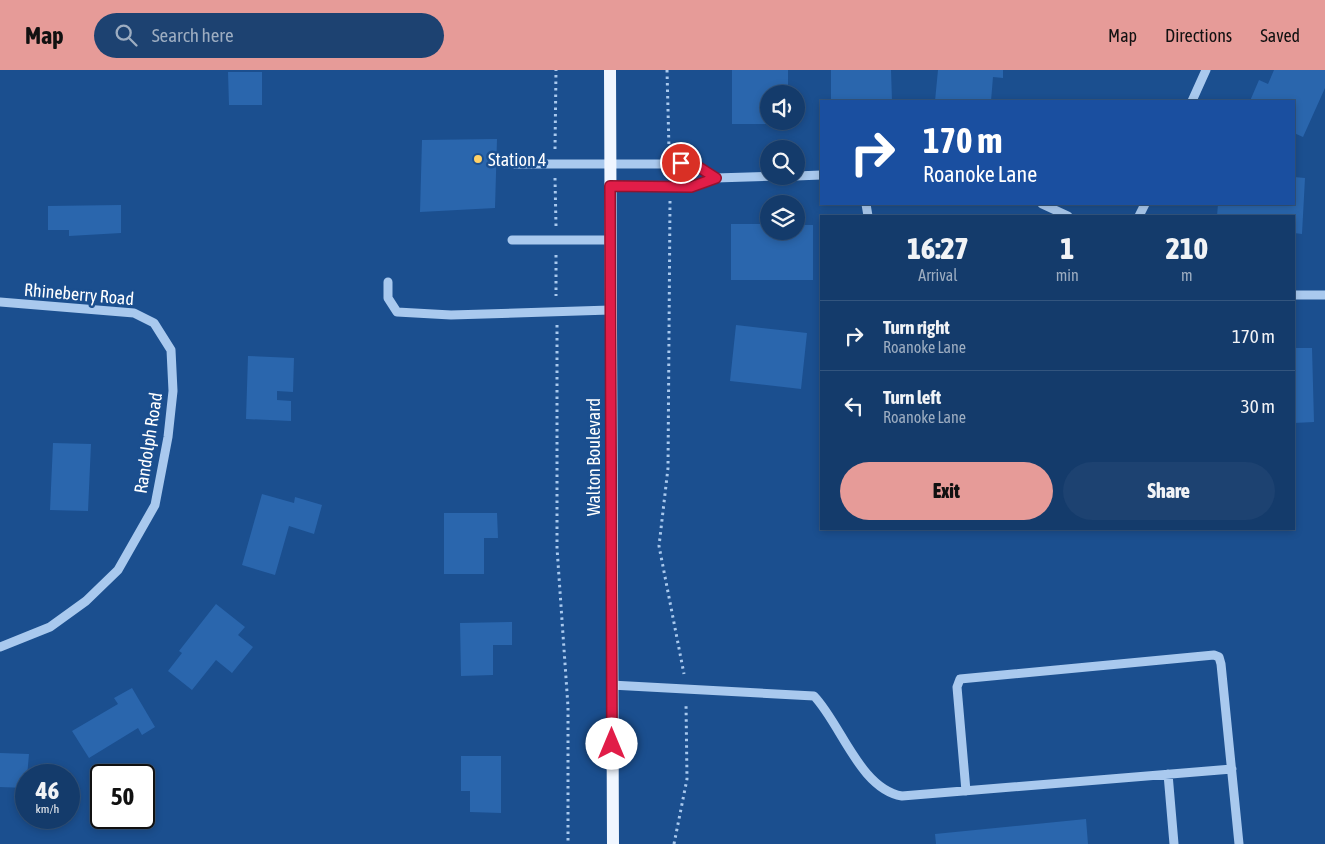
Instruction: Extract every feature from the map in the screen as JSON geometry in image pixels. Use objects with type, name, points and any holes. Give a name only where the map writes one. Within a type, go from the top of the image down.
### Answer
[{"type":"main road","name":"Walton Boulevard","points":[[610,70],[613,844]]},
{"type":"street","points":[[1192,100],[1206,70]]},
{"type":"street","points":[[515,164],[610,162],[694,164],[716,178]]},
{"type":"street","points":[[805,176],[820,175]]},
{"type":"street","points":[[610,186],[691,187],[716,178],[760,177]]},
{"type":"street","points":[[1044,205],[1066,215]]},
{"type":"street","points":[[512,240],[610,240]]},
{"type":"street","points":[[388,282],[388,298],[397,312],[451,315],[610,310]]},
{"type":"street","points":[[1295,295],[1325,295]]},
{"type":"street","name":"Rhineberry Road","points":[[0,302],[134,313],[154,323]]},
{"type":"street","name":"Randolph Road","points":[[0,648],[50,626],[86,601],[118,570],[155,505],[168,438],[173,391],[171,350],[154,323]]},
{"type":"street","points":[[966,791],[957,686],[960,679],[1214,654],[1219,657],[1222,664],[1239,844]]},
{"type":"street","points":[[611,685],[814,696],[826,708],[859,762],[882,790],[902,796],[1232,769]]},
{"type":"street","points":[[1168,774],[1174,844]]},
{"type":"path","points":[[556,70],[557,548],[568,707],[568,844]]},
{"type":"path","points":[[667,70],[669,163]]},
{"type":"path","points":[[670,187],[668,468],[659,546],[684,665],[687,779],[674,844]]},
{"type":"building","points":[[732,70],[788,70],[788,85],[760,85],[760,124],[732,124]]},
{"type":"building","points":[[831,70],[891,70],[892,100],[831,100]]},
{"type":"building","points":[[938,70],[1003,70],[1003,78],[993,77],[991,100],[935,100]]},
{"type":"building","points":[[1274,70],[1325,70],[1325,88],[1303,137],[1295,133],[1295,100],[1250,100],[1259,80],[1268,84]]},
{"type":"building","points":[[228,72],[262,72],[262,105],[229,105]]},
{"type":"building","points":[[497,139],[495,208],[420,212],[422,140]]},
{"type":"building","points":[[1295,177],[1305,178],[1302,234],[1295,233],[1295,215],[1217,215],[1218,205],[1295,205]]},
{"type":"building","points":[[121,205],[121,233],[69,236],[69,230],[48,230],[48,206]]},
{"type":"building","points":[[731,224],[760,224],[760,240],[805,240],[805,225],[813,225],[813,280],[731,280]]},
{"type":"building","points":[[736,325],[807,333],[801,389],[730,381]]},
{"type":"building","points":[[1295,348],[1312,348],[1314,422],[1295,423]]},
{"type":"building","points":[[248,356],[294,358],[293,392],[277,391],[277,400],[291,401],[291,421],[246,419]]},
{"type":"building","points":[[53,443],[91,444],[88,511],[50,510]]},
{"type":"building","points":[[262,494],[294,503],[295,497],[322,505],[314,534],[289,526],[275,575],[242,565]]},
{"type":"building","points":[[444,513],[497,513],[498,538],[484,538],[484,574],[444,574]]},
{"type":"building","points":[[216,604],[245,627],[238,635],[253,647],[232,673],[216,660],[192,690],[168,671],[182,653],[179,651]]},
{"type":"building","points":[[512,622],[512,645],[493,645],[493,675],[461,676],[460,623]]},
{"type":"building","points":[[132,688],[155,727],[142,735],[138,728],[89,758],[72,731],[118,704],[114,698]]},
{"type":"building","points":[[0,753],[29,754],[28,764],[15,764],[15,788],[0,787]]},
{"type":"building","points":[[461,756],[501,756],[501,813],[470,812],[470,791],[461,791]]},
{"type":"building","points":[[1086,819],[1088,844],[936,844],[935,834]]},
{"type":"place","name":"Station 4","points":[[478,159]]},
{"type":"route","points":[[612,744],[610,186],[691,187],[716,178],[694,164],[681,163]]}]
